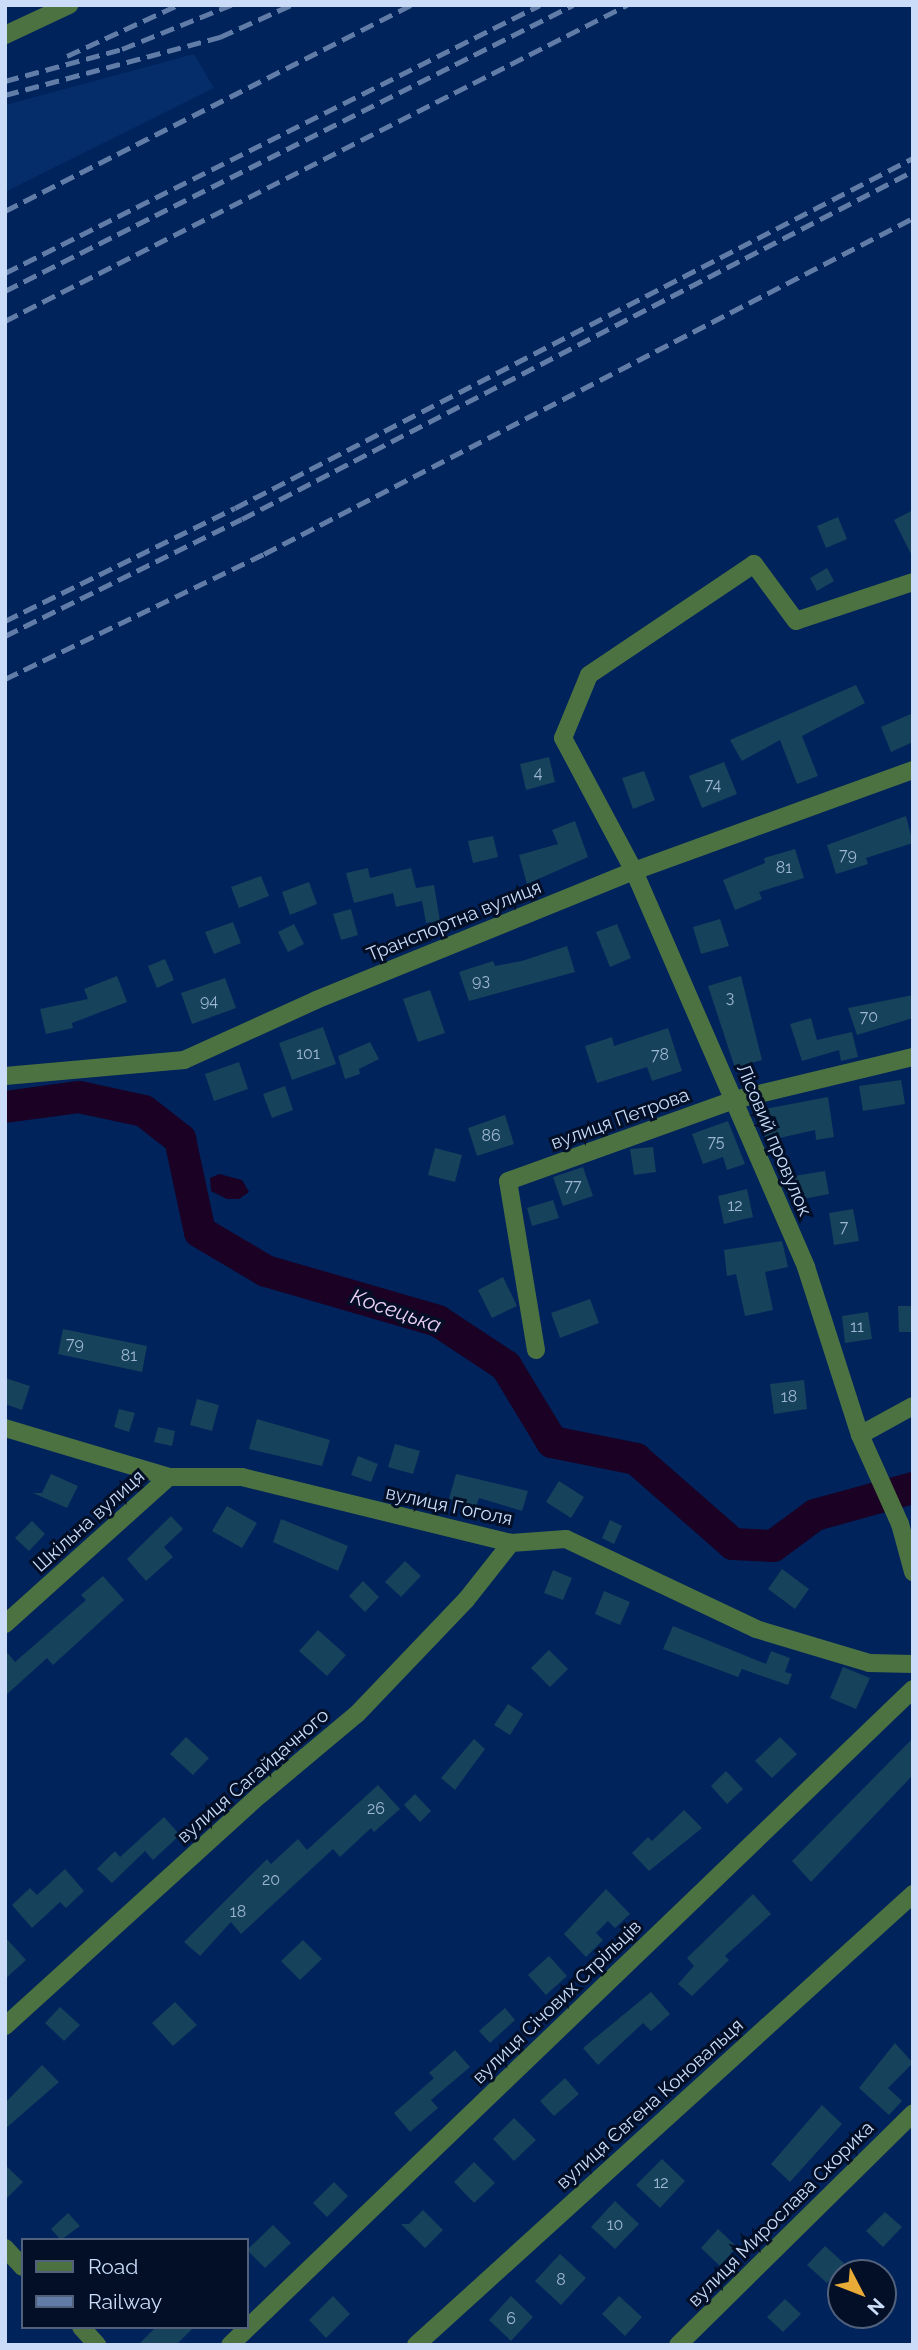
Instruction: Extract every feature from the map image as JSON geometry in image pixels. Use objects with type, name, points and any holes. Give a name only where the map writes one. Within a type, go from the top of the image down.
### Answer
[{"type":"street","points":[[5,35],[69,5]]},
{"type":"street","name":"Лісовий провулок","points":[[913,582],[796,621],[754,564],[589,675],[563,738],[634,871],[806,1267],[860,1435],[900,1524],[913,1572]]},
{"type":"street","name":"Транспортна вулиця","points":[[5,1076],[184,1060],[316,1000],[634,871],[913,770]]},
{"type":"street","name":"вулиця Петрова","points":[[537,1350],[508,1181],[734,1100],[913,1057]]},
{"type":"street","points":[[860,1435],[913,1405]]},
{"type":"street","name":"вулиця Гоголя","points":[[5,1429],[169,1476],[242,1476],[511,1543],[566,1539],[756,1629],[869,1663],[913,1664]]},
{"type":"street","name":"Шкільна вулиця","points":[[5,1624],[169,1476]]},
{"type":"street","name":"вулиця Сагайдачного","points":[[5,2026],[260,1794],[357,1714],[466,1601],[511,1543]]},
{"type":"street","name":"вулиця Січових Стрільців","points":[[248,2328],[913,1689]]},
{"type":"street","name":"вулиця Євгена Коновальця","points":[[416,2345],[913,1894]]},
{"type":"street","name":"вулиця Мирослава Скорика","points":[[678,2345],[913,2113]]},
{"type":"street","points":[[5,2248],[21,2265]]},
{"type":"street","points":[[82,2329],[97,2345]]},
{"type":"street","name":"вулиця Січових Стрільців","points":[[230,2345],[247,2329]]},
{"type":"shaded area","points":[[194,54],[214,88],[5,192],[5,105]]},
{"type":"shaded area","points":[[219,1174],[242,1180],[249,1192],[239,1199],[227,1199],[211,1191],[210,1178]]},
{"type":"building","points":[[913,510],[913,558],[894,520]]},
{"type":"building","points":[[838,517],[847,539],[826,548],[817,526]]},
{"type":"building","points":[[827,568],[834,581],[817,591],[810,578]]},
{"type":"building","points":[[856,685],[865,703],[802,736],[818,776],[797,784],[780,740],[742,761],[730,740]]},
{"type":"building","points":[[913,713],[913,742],[891,752],[881,727]]},
{"type":"building","points":[[549,757],[555,782],[526,790],[520,764]]},
{"type":"building","points":[[724,762],[737,794],[702,808],[689,776]]},
{"type":"building","points":[[644,771],[655,800],[633,809],[622,778]]},
{"type":"building","points":[[906,816],[913,843],[866,858],[868,864],[836,874],[827,845]]},
{"type":"building","points":[[575,821],[588,857],[527,884],[519,855],[558,844],[552,830]]},
{"type":"building","points":[[493,836],[498,857],[473,863],[468,841]]},
{"type":"building","points":[[795,849],[804,878],[759,892],[762,899],[735,910],[723,880],[765,863],[764,858]]},
{"type":"building","points":[[368,868],[370,878],[411,868],[416,888],[434,885],[440,921],[426,923],[422,901],[396,907],[393,893],[354,903],[346,873]]},
{"type":"building","points":[[261,876],[269,896],[239,908],[231,887]]},
{"type":"building","points":[[309,882],[317,904],[290,915],[282,892]]},
{"type":"building","points":[[351,909],[358,935],[341,940],[333,914]]},
{"type":"building","points":[[720,919],[729,946],[701,954],[693,927]]},
{"type":"building","points":[[233,922],[241,943],[214,954],[205,932]]},
{"type":"building","points":[[294,924],[304,944],[288,952],[278,932]]},
{"type":"building","points":[[617,924],[631,958],[610,967],[596,932]]},
{"type":"building","points":[[567,946],[575,972],[469,1001],[459,972],[493,961],[495,966],[522,961]]},
{"type":"building","points":[[165,959],[174,980],[157,988],[148,966]]},
{"type":"building","points":[[117,976],[127,1002],[72,1023],[73,1028],[46,1034],[40,1009],[88,999],[84,989]]},
{"type":"building","points":[[741,976],[762,1060],[735,1068],[708,986]]},
{"type":"building","points":[[225,978],[236,1008],[192,1024],[181,993]]},
{"type":"building","points":[[430,990],[445,1033],[418,1042],[403,999]]},
{"type":"building","points":[[913,995],[913,1018],[857,1035],[848,1008]]},
{"type":"building","points":[[811,1018],[817,1040],[852,1032],[858,1057],[841,1061],[839,1050],[802,1061],[790,1024]]},
{"type":"building","points":[[323,1027],[336,1064],[292,1080],[279,1043]]},
{"type":"building","points":[[668,1028],[682,1071],[652,1081],[647,1067],[597,1083],[585,1046],[612,1037],[614,1046]]},
{"type":"building","points":[[370,1042],[379,1059],[359,1069],[360,1074],[345,1079],[338,1056]]},
{"type":"building","points":[[239,1062],[248,1089],[214,1101],[205,1074]]},
{"type":"building","points":[[901,1080],[905,1104],[863,1111],[859,1086]]},
{"type":"building","points":[[285,1086],[293,1110],[272,1118],[263,1094]]},
{"type":"building","points":[[828,1097],[834,1137],[816,1140],[815,1130],[766,1141],[760,1110]]},
{"type":"building","points":[[505,1115],[514,1144],[477,1156],[468,1128]]},
{"type":"building","points":[[728,1121],[745,1164],[727,1170],[723,1157],[703,1164],[692,1134]]},
{"type":"building","points":[[653,1147],[656,1172],[634,1175],[630,1149]]},
{"type":"building","points":[[435,1148],[462,1155],[455,1182],[428,1175]]},
{"type":"building","points":[[583,1167],[593,1196],[563,1206],[553,1177]]},
{"type":"building","points":[[825,1171],[829,1194],[798,1200],[794,1176]]},
{"type":"building","points":[[747,1189],[753,1217],[724,1224],[718,1196]]},
{"type":"building","points":[[553,1200],[559,1218],[532,1226],[527,1208]]},
{"type":"building","points":[[853,1209],[859,1241],[834,1245],[829,1213]]},
{"type":"building","points":[[782,1241],[788,1267],[765,1272],[773,1310],[745,1316],[736,1274],[727,1276],[724,1250]]},
{"type":"building","points":[[503,1277],[517,1306],[492,1318],[478,1290]]},
{"type":"building","points":[[590,1299],[599,1323],[560,1338],[551,1313]]},
{"type":"building","points":[[898,1306],[913,1306],[913,1332],[899,1332]]},
{"type":"building","points":[[868,1312],[872,1339],[845,1343],[842,1316]]},
{"type":"building","points":[[63,1329],[147,1346],[142,1372],[58,1354]]},
{"type":"building","points":[[5,1378],[30,1386],[22,1410],[5,1404]]},
{"type":"building","points":[[804,1380],[807,1409],[774,1414],[770,1384]]},
{"type":"building","points":[[197,1399],[219,1405],[212,1431],[190,1425]]},
{"type":"building","points":[[119,1409],[135,1413],[129,1432],[114,1427]]},
{"type":"building","points":[[257,1419],[330,1440],[322,1466],[249,1449]]},
{"type":"building","points":[[158,1427],[175,1431],[172,1446],[154,1442]]},
{"type":"building","points":[[395,1444],[420,1451],[413,1474],[388,1467]]},
{"type":"building","points":[[358,1456],[378,1464],[371,1482],[351,1475]]},
{"type":"building","points":[[51,1474],[78,1486],[67,1508],[33,1493],[42,1493]]},
{"type":"building","points":[[456,1474],[528,1491],[522,1511],[479,1498],[476,1507],[449,1499]]},
{"type":"building","points":[[559,1481],[584,1497],[571,1518],[546,1502]]},
{"type":"building","points":[[227,1506],[257,1523],[242,1548],[212,1531]]},
{"type":"building","points":[[171,1516],[183,1529],[164,1547],[173,1557],[146,1581],[127,1559]]},
{"type":"building","points":[[281,1519],[348,1546],[338,1571],[273,1542]]},
{"type":"building","points":[[610,1520],[622,1526],[614,1544],[602,1538]]},
{"type":"building","points":[[32,1521],[45,1534],[29,1551],[15,1538]]},
{"type":"building","points":[[405,1561],[421,1576],[401,1597],[385,1582]]},
{"type":"building","points":[[782,1569],[809,1589],[795,1609],[768,1589]]},
{"type":"building","points":[[553,1570],[572,1578],[563,1600],[544,1593]]},
{"type":"building","points":[[103,1576],[124,1600],[53,1665],[47,1658],[5,1696],[5,1650],[15,1662],[86,1600],[81,1595]]},
{"type":"building","points":[[363,1581],[379,1597],[365,1612],[349,1596]]},
{"type":"building","points":[[604,1591],[630,1602],[620,1625],[595,1614]]},
{"type":"building","points":[[673,1626],[766,1664],[771,1651],[790,1658],[785,1672],[792,1674],[788,1685],[742,1669],[738,1677],[663,1649]]},
{"type":"building","points":[[318,1630],[346,1655],[327,1676],[299,1651]]},
{"type":"building","points":[[549,1650],[568,1669],[550,1687],[531,1668]]},
{"type":"building","points":[[843,1667],[870,1678],[856,1709],[830,1698]]},
{"type":"building","points":[[508,1704],[523,1714],[510,1735],[494,1725]]},
{"type":"building","points":[[186,1737],[209,1758],[193,1775],[170,1754]]},
{"type":"building","points":[[780,1737],[797,1754],[772,1778],[755,1761]]},
{"type":"building","points":[[913,1738],[913,1775],[811,1882],[792,1861]]},
{"type":"building","points":[[474,1739],[485,1749],[455,1790],[441,1778]]},
{"type":"building","points":[[726,1771],[743,1789],[727,1804],[711,1786]]},
{"type":"building","points":[[378,1785],[400,1809],[374,1832],[371,1828],[340,1857],[333,1849],[241,1934],[231,1922],[200,1956],[184,1942],[267,1859],[271,1864],[298,1839],[307,1850]]},
{"type":"building","points":[[415,1794],[431,1811],[420,1822],[404,1805]]},
{"type":"building","points":[[684,1810],[702,1828],[649,1871],[632,1853],[648,1837],[652,1841]]},
{"type":"building","points":[[164,1817],[180,1835],[153,1860],[145,1851],[112,1883],[97,1869],[115,1851],[120,1857]]},
{"type":"building","points":[[65,1869],[84,1891],[66,1908],[60,1902],[32,1928],[12,1905],[30,1888],[37,1895]]},
{"type":"building","points":[[606,1889],[630,1914],[615,1928],[608,1921],[596,1933],[603,1940],[586,1957],[564,1934]]},
{"type":"building","points":[[753,1894],[771,1914],[725,1956],[729,1960],[692,1996],[678,1984],[694,1966],[687,1958]]},
{"type":"building","points":[[5,1937],[26,1960],[5,1979]]},
{"type":"building","points":[[303,1940],[322,1959],[300,1980],[281,1961]]},
{"type":"building","points":[[549,1956],[567,1976],[546,1995],[528,1975]]},
{"type":"building","points":[[651,1992],[670,2014],[651,2031],[643,2023],[598,2065],[583,2048]]},
{"type":"building","points":[[175,2002],[197,2025],[173,2046],[152,2023]]},
{"type":"building","points":[[60,2007],[80,2025],[64,2041],[45,2023]]},
{"type":"building","points":[[505,2008],[515,2020],[490,2043],[479,2031]]},
{"type":"building","points":[[895,2043],[913,2063],[888,2088],[902,2101],[889,2115],[859,2088]]},
{"type":"building","points":[[455,2050],[470,2067],[431,2100],[438,2108],[410,2132],[394,2113],[434,2078],[429,2073]]},
{"type":"building","points":[[42,2065],[59,2082],[5,2129],[5,2103]]},
{"type":"building","points":[[565,2078],[579,2094],[554,2116],[540,2101]]},
{"type":"building","points":[[822,2105],[842,2124],[790,2182],[771,2164]]},
{"type":"building","points":[[514,2118],[536,2140],[514,2161],[493,2139]]},
{"type":"building","points":[[662,2159],[685,2181],[660,2208],[636,2185]]},
{"type":"building","points":[[474,2162],[495,2183],[474,2203],[454,2182]]},
{"type":"building","points":[[5,2165],[23,2182],[5,2200]]},
{"type":"building","points":[[334,2182],[348,2196],[327,2217],[313,2203]]},
{"type":"building","points":[[615,2201],[639,2224],[615,2249],[591,2227]]},
{"type":"building","points":[[423,2210],[443,2230],[425,2248],[401,2224],[409,2224]]},
{"type":"building","points":[[885,2212],[902,2227],[883,2247],[866,2231]]},
{"type":"building","points":[[68,2213],[80,2226],[64,2238],[59,2238],[51,2229]]},
{"type":"building","points":[[273,2225],[291,2243],[265,2268],[248,2249]]},
{"type":"building","points":[[718,2229],[737,2247],[720,2266],[701,2248]]},
{"type":"building","points":[[825,2246],[839,2259],[827,2259],[827,2283],[807,2265]]},
{"type":"building","points":[[560,2254],[586,2278],[561,2305],[535,2281]]},
{"type":"building","points":[[333,2296],[350,2314],[326,2338],[309,2320]]},
{"type":"building","points":[[511,2296],[533,2317],[511,2341],[489,2320]]},
{"type":"building","points":[[619,2296],[642,2317],[625,2336],[602,2314]]},
{"type":"building","points":[[785,2299],[801,2314],[783,2332],[767,2317]]},
{"type":"building","points":[[154,2329],[192,2329],[176,2345],[138,2345]]},
{"type":"waterway","name":"Косецька","points":[[5,1107],[79,1097],[144,1111],[180,1139],[200,1232],[266,1271],[438,1321],[506,1366],[552,1442],[636,1459],[733,1544],[773,1546],[815,1515],[913,1488]]},
{"type":"railway","points":[[67,56],[178,5]]},
{"type":"railway","points":[[5,81],[122,49],[231,5]]},
{"type":"railway","points":[[5,95],[220,37],[291,5]]},
{"type":"railway","points":[[5,211],[411,5]]},
{"type":"railway","points":[[5,273],[540,5]]},
{"type":"railway","points":[[5,291],[573,5]]},
{"type":"railway","points":[[5,321],[627,5]]},
{"type":"railway","points":[[5,621],[235,508],[913,158]]},
{"type":"railway","points":[[5,636],[242,519],[913,171]]},
{"type":"railway","points":[[5,679],[264,554],[913,218]]}]
